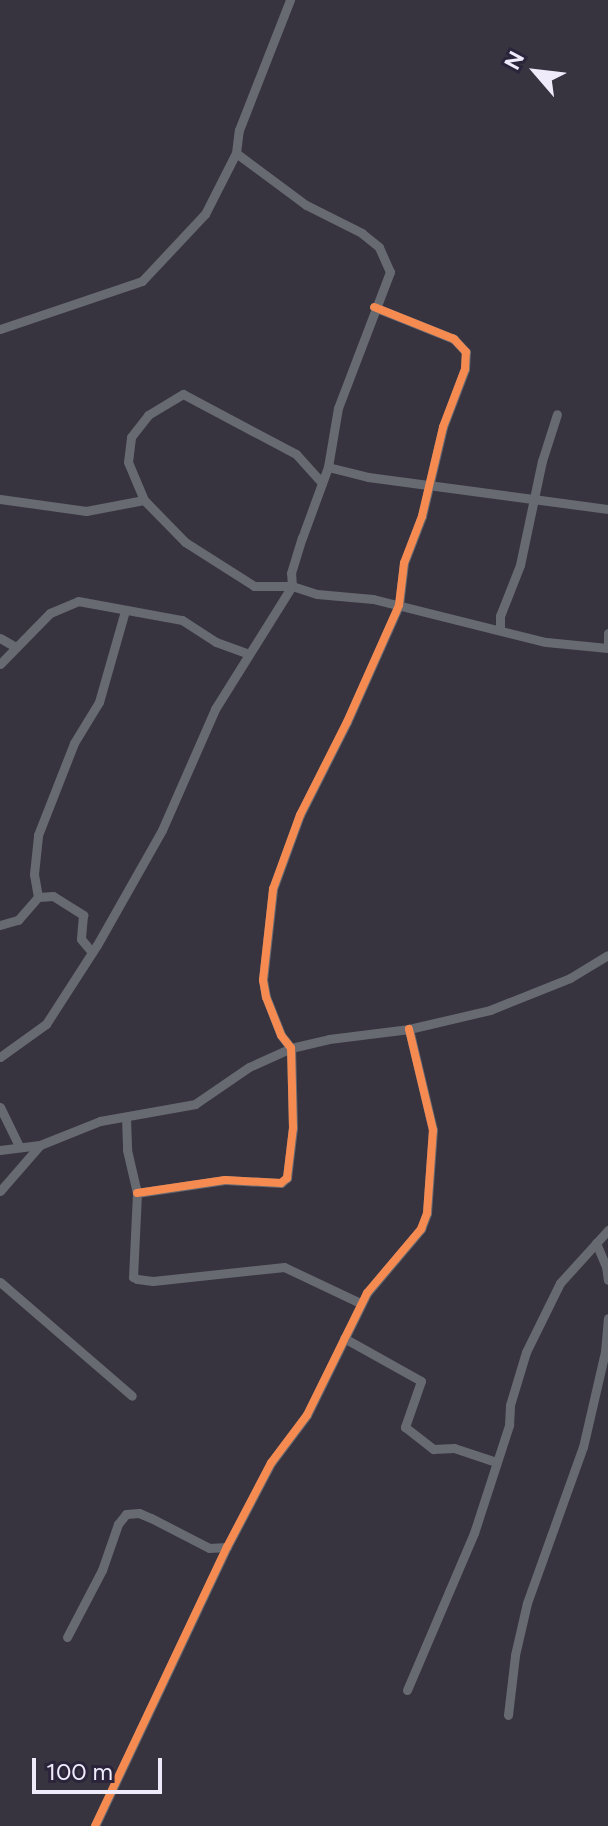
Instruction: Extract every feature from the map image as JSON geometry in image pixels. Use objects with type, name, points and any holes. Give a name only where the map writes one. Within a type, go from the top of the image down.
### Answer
[{"type":"street","points":[[0,329],[142,281],[205,214],[236,153],[239,130],[290,0]]},
{"type":"street","points":[[0,1057],[46,1024],[92,952],[139,875],[199,738],[247,653],[292,586],[291,573],[328,467],[338,408],[361,355],[374,307],[390,272],[379,247],[362,233],[306,205],[236,153]]},
{"type":"street","points":[[137,1193],[225,1180],[285,1181],[293,1128],[291,1048],[281,1035],[266,997],[263,980],[273,889],[300,815],[347,722],[399,605],[404,563],[430,484],[443,427],[465,369],[466,352],[454,339],[374,307]]},
{"type":"street","points":[[322,483],[296,454],[183,394],[148,415],[131,437],[128,462],[144,500],[169,530],[228,572],[254,586],[292,586],[317,594],[399,605],[569,646],[608,648],[608,633]]},
{"type":"street","points":[[500,630],[500,616],[520,565],[557,414]]},
{"type":"street","points":[[328,467],[368,477],[608,509]]},
{"type":"street","points":[[0,499],[86,511],[144,500]]},
{"type":"street","points":[[0,664],[14,646],[61,606],[78,601],[182,620],[216,642],[247,653]]},
{"type":"street","points":[[38,897],[34,874],[38,835],[74,743],[99,702],[125,611]]},
{"type":"street","points":[[0,638],[14,646]]},
{"type":"street","points":[[0,925],[18,920],[38,897],[53,896],[83,915],[81,939],[92,952]]},
{"type":"street","points":[[0,1150],[40,1145],[78,1128],[195,1104],[249,1067],[291,1048],[329,1039],[409,1029],[490,1010],[570,978],[608,955]]},
{"type":"street","points":[[95,1826],[227,1547],[279,1450],[307,1415],[360,1303],[415,1240],[427,1213],[433,1130],[409,1029]]},
{"type":"street","points":[[0,1107],[19,1146]]},
{"type":"street","points":[[126,1117],[127,1150],[137,1193],[133,1268],[137,1279],[153,1281],[284,1267],[360,1303]]},
{"type":"street","points":[[0,1191],[40,1145]]},
{"type":"street","points":[[407,1690],[460,1572],[509,1425],[519,1369],[542,1314],[560,1283],[608,1230]]},
{"type":"street","points":[[596,1243],[606,1266],[608,1280]]},
{"type":"street","points":[[0,1282],[132,1396]]},
{"type":"street","points":[[508,1715],[515,1655],[527,1603],[588,1431],[605,1352],[608,1318]]},
{"type":"street","points":[[344,1338],[421,1381],[405,1427],[433,1449],[454,1448],[496,1462]]},
{"type":"street","points":[[67,1637],[102,1570],[118,1524],[126,1514],[139,1513],[209,1548],[227,1547]]},
{"type":"cycle path","points":[[137,1193],[225,1180],[281,1183],[287,1178],[293,1128],[291,1048],[281,1035],[266,997],[263,980],[273,889],[300,815],[347,722],[399,605],[404,563],[422,516],[443,427],[465,369],[466,352],[454,339],[374,307]]},
{"type":"cycle path","points":[[95,1826],[227,1547],[271,1463],[307,1415],[367,1293],[421,1229],[427,1213],[433,1130],[409,1029]]}]
